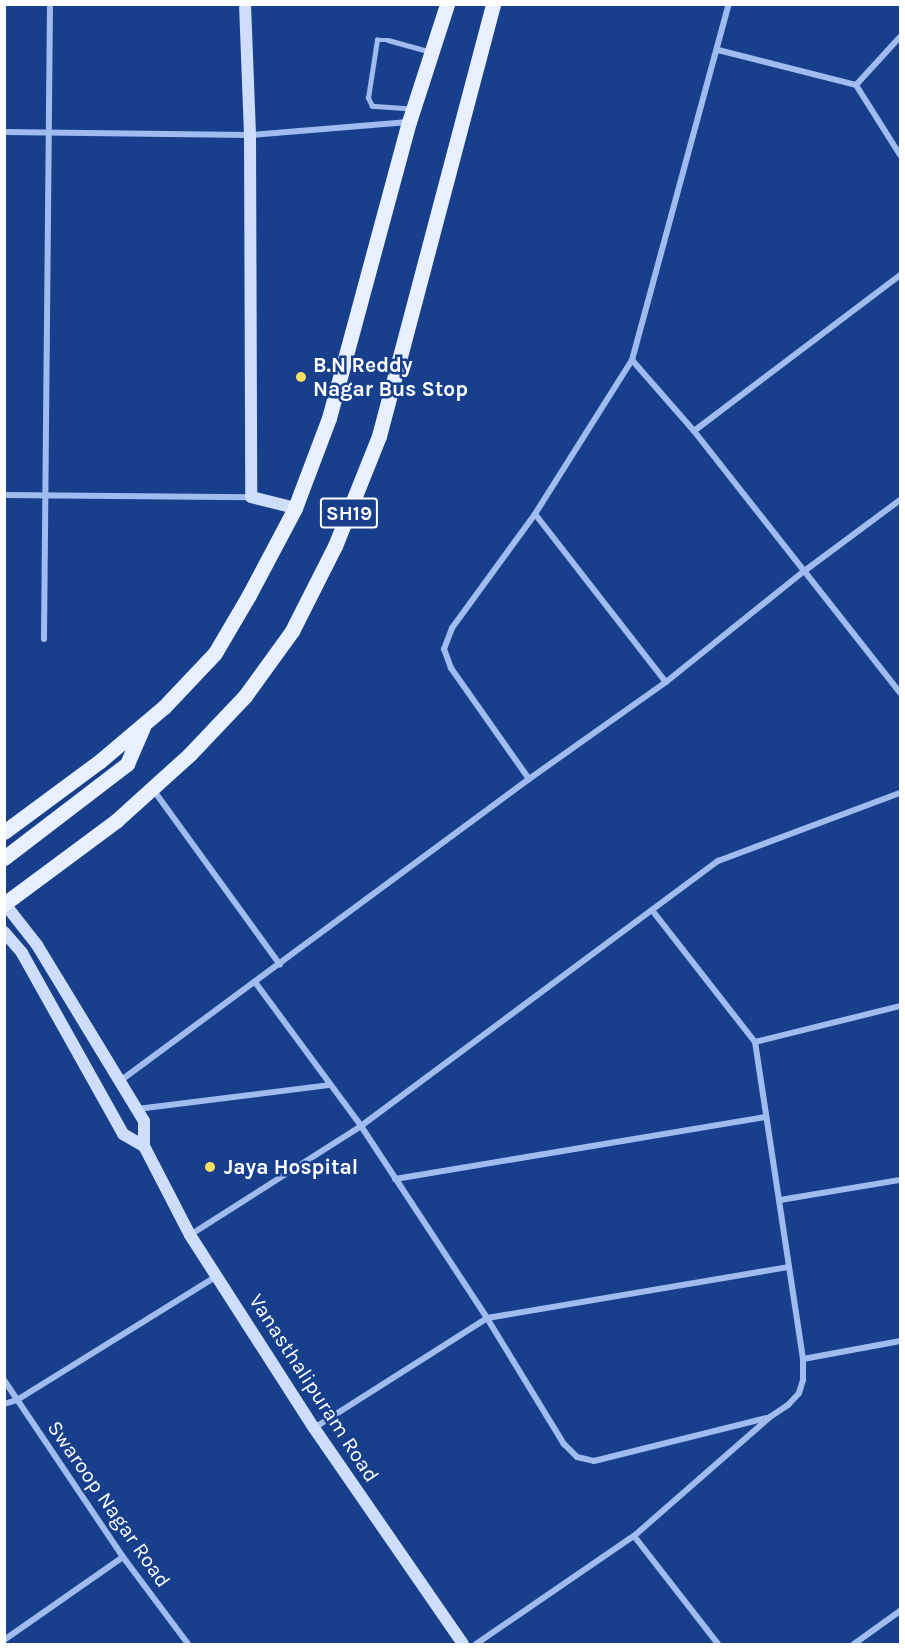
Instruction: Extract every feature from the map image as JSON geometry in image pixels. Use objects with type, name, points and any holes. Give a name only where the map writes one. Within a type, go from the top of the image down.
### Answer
[{"type":"main road","name":"SH19","points":[[4,832],[100,761],[145,723],[215,653],[249,596],[295,508],[328,418],[411,115],[447,4]]},
{"type":"main road","name":"SH19","points":[[5,904],[117,820],[189,755],[245,696],[292,631],[335,546],[379,436],[493,4]]},
{"type":"main road","points":[[4,858],[127,764],[145,723]]},
{"type":"street","points":[[44,639],[50,4]]},
{"type":"street","points":[[245,4],[250,135],[251,497]]},
{"type":"street","points":[[529,779],[451,668],[444,649],[452,628],[535,514],[632,360],[729,4]]},
{"type":"street","points":[[856,85],[900,37]]},
{"type":"street","points":[[718,50],[856,85],[900,155]]},
{"type":"street","points":[[4,132],[250,135],[411,115]]},
{"type":"street","points":[[694,431],[900,275]]},
{"type":"street","points":[[632,360],[694,431],[900,693]]},
{"type":"street","points":[[4,495],[251,497],[295,508]]},
{"type":"street","points":[[120,1081],[529,779],[666,682],[803,572],[900,500]]},
{"type":"street","points":[[535,514],[666,682]]},
{"type":"street","points":[[152,788],[280,964]]},
{"type":"street","points":[[190,1235],[361,1126],[718,861],[900,793]]},
{"type":"street","name":"Vanasthalipuram Road","points":[[5,904],[37,945],[144,1121],[144,1146],[190,1235],[314,1428],[463,1644]]},
{"type":"street","points":[[476,1644],[634,1536],[799,1393],[803,1359],[755,1042],[652,910]]},
{"type":"street","name":"Vanasthalipuram Road","points":[[4,932],[22,953],[123,1134],[144,1146]]},
{"type":"street","points":[[255,982],[361,1126],[487,1318],[564,1444],[577,1457],[594,1461],[770,1417]]},
{"type":"street","points":[[755,1042],[900,1006]]},
{"type":"street","points":[[137,1109],[331,1085]]},
{"type":"street","points":[[395,1179],[766,1117]]},
{"type":"street","points":[[780,1200],[900,1180]]},
{"type":"street","points":[[314,1428],[487,1318],[788,1266]]},
{"type":"street","points":[[4,1404],[17,1400],[218,1276]]},
{"type":"street","points":[[803,1359],[900,1341]]},
{"type":"street","name":"Swaroop Nagar Road","points":[[4,1380],[123,1557],[188,1644]]},
{"type":"street","points":[[634,1536],[718,1644]]},
{"type":"street","points":[[4,1640],[123,1557]]},
{"type":"street","points":[[854,1644],[900,1611]]},
{"type":"lane","points":[[411,115],[372,106],[368,98],[377,40],[388,40],[432,52]]},
{"type":"place","name":"B.N Reddy Nagar Bus Stop","points":[[301,377]]},
{"type":"place","name":"Jaya Hospital","points":[[210,1167]]}]
